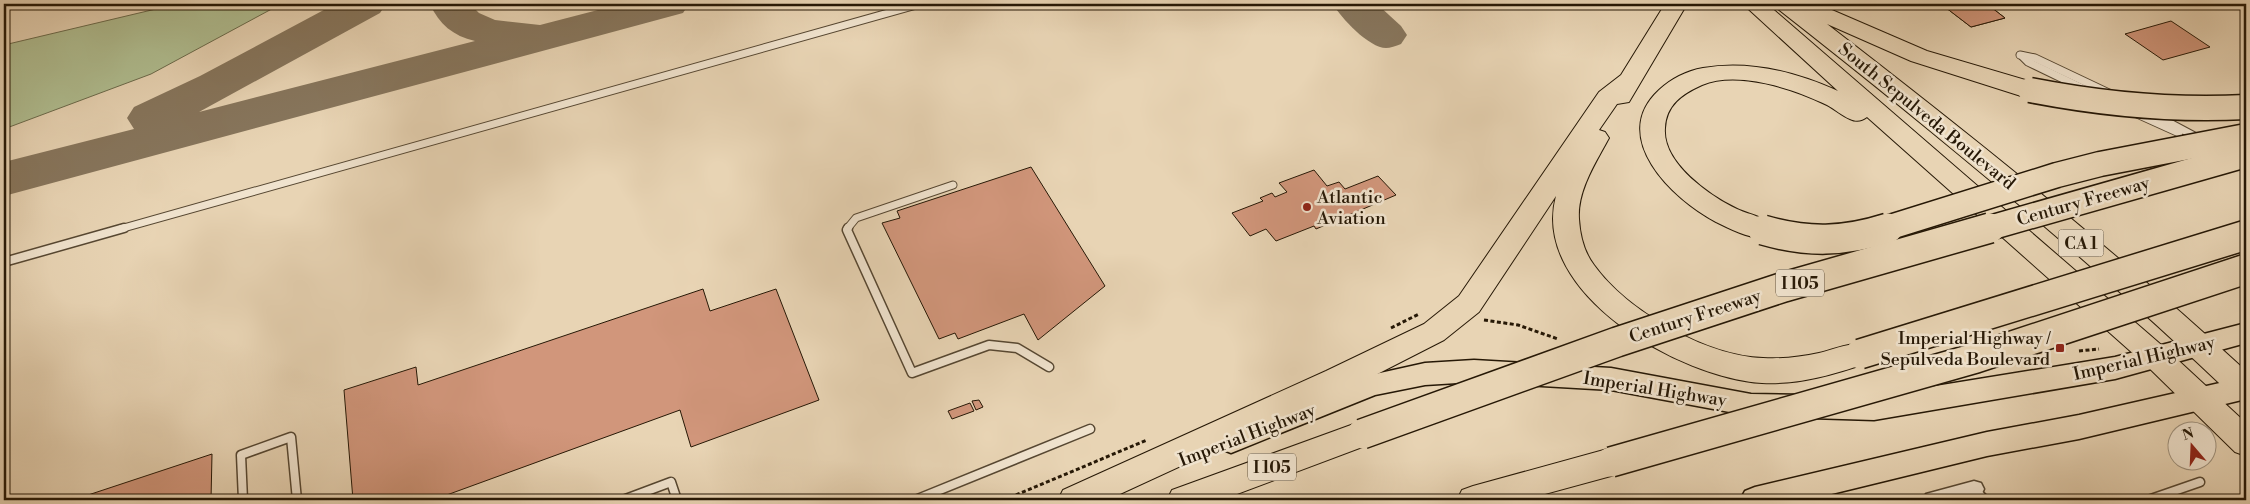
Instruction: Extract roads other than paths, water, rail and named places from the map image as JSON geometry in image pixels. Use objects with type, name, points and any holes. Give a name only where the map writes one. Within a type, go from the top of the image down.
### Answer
[{"type":"highway","points":[[1676,4],[1590,150],[1571,190],[1565,218],[1568,245],[1579,267],[1604,295],[1628,316],[1650,331],[1700,356],[1749,369],[1780,370],[1813,367],[2246,235]]},
{"type":"highway","name":"South Sepulveda Boulevard","points":[[1754,4],[2156,357],[2200,400]]},
{"type":"highway","name":"South Sepulveda Boulevard","points":[[1786,4],[1962,141],[2200,346],[2246,389]]},
{"type":"highway","points":[[1800,4],[1919,56],[2030,90],[2102,104],[2210,110],[2246,107]]},
{"type":"highway","points":[[1954,181],[1886,137],[1848,106],[1806,85],[1773,76],[1742,73],[1705,77],[1680,85],[1660,103],[1653,118],[1652,134],[1662,160],[1681,184],[1708,206],[1763,230],[1808,239],[1836,240],[1860,237],[2074,170],[2236,148]]},
{"type":"highway","points":[[1074,500],[1337,380],[1434,332],[1469,304],[1608,98],[1629,81]]},
{"type":"highway","name":"Century Freeway","points":[[1183,500],[1616,342],[1784,287],[2236,148]]},
{"type":"highway","points":[[1473,500],[1976,358],[2246,269]]},
{"type":"highway","name":"CA 1","points":[[2200,400],[2246,443]]},
{"type":"main road","name":"Imperial Highway","points":[[1079,500],[1372,385],[1425,374],[1474,371],[1611,379],[1751,406],[1874,408],[2115,368],[2246,333]]},
{"type":"main road","points":[[1755,500],[1987,444],[2079,427],[2246,389]]},
{"type":"street","points":[[1933,500],[1979,495]]},
{"type":"lane","points":[[4,262],[920,4]]},
{"type":"lane","points":[[2020,55],[2035,58],[2137,106],[2236,148],[2246,163],[2118,106],[2028,62],[2020,55]]},
{"type":"lane","points":[[953,184],[856,218],[847,230],[912,373],[989,345],[1018,348],[1049,367]]},
{"type":"lane","points":[[915,500],[1090,429]]},
{"type":"lane","points":[[243,500],[241,455],[292,437],[297,500]]},
{"type":"lane","points":[[623,500],[671,482],[677,500]]},
{"type":"lane","points":[[2148,500],[2200,482]]},
{"type":"place","name":"Atlantic Aviation","points":[[1307,207]]},
{"type":"place","name":"Imperial Highway / Sepulveda Boulevard","points":[[2060,348]]}]
